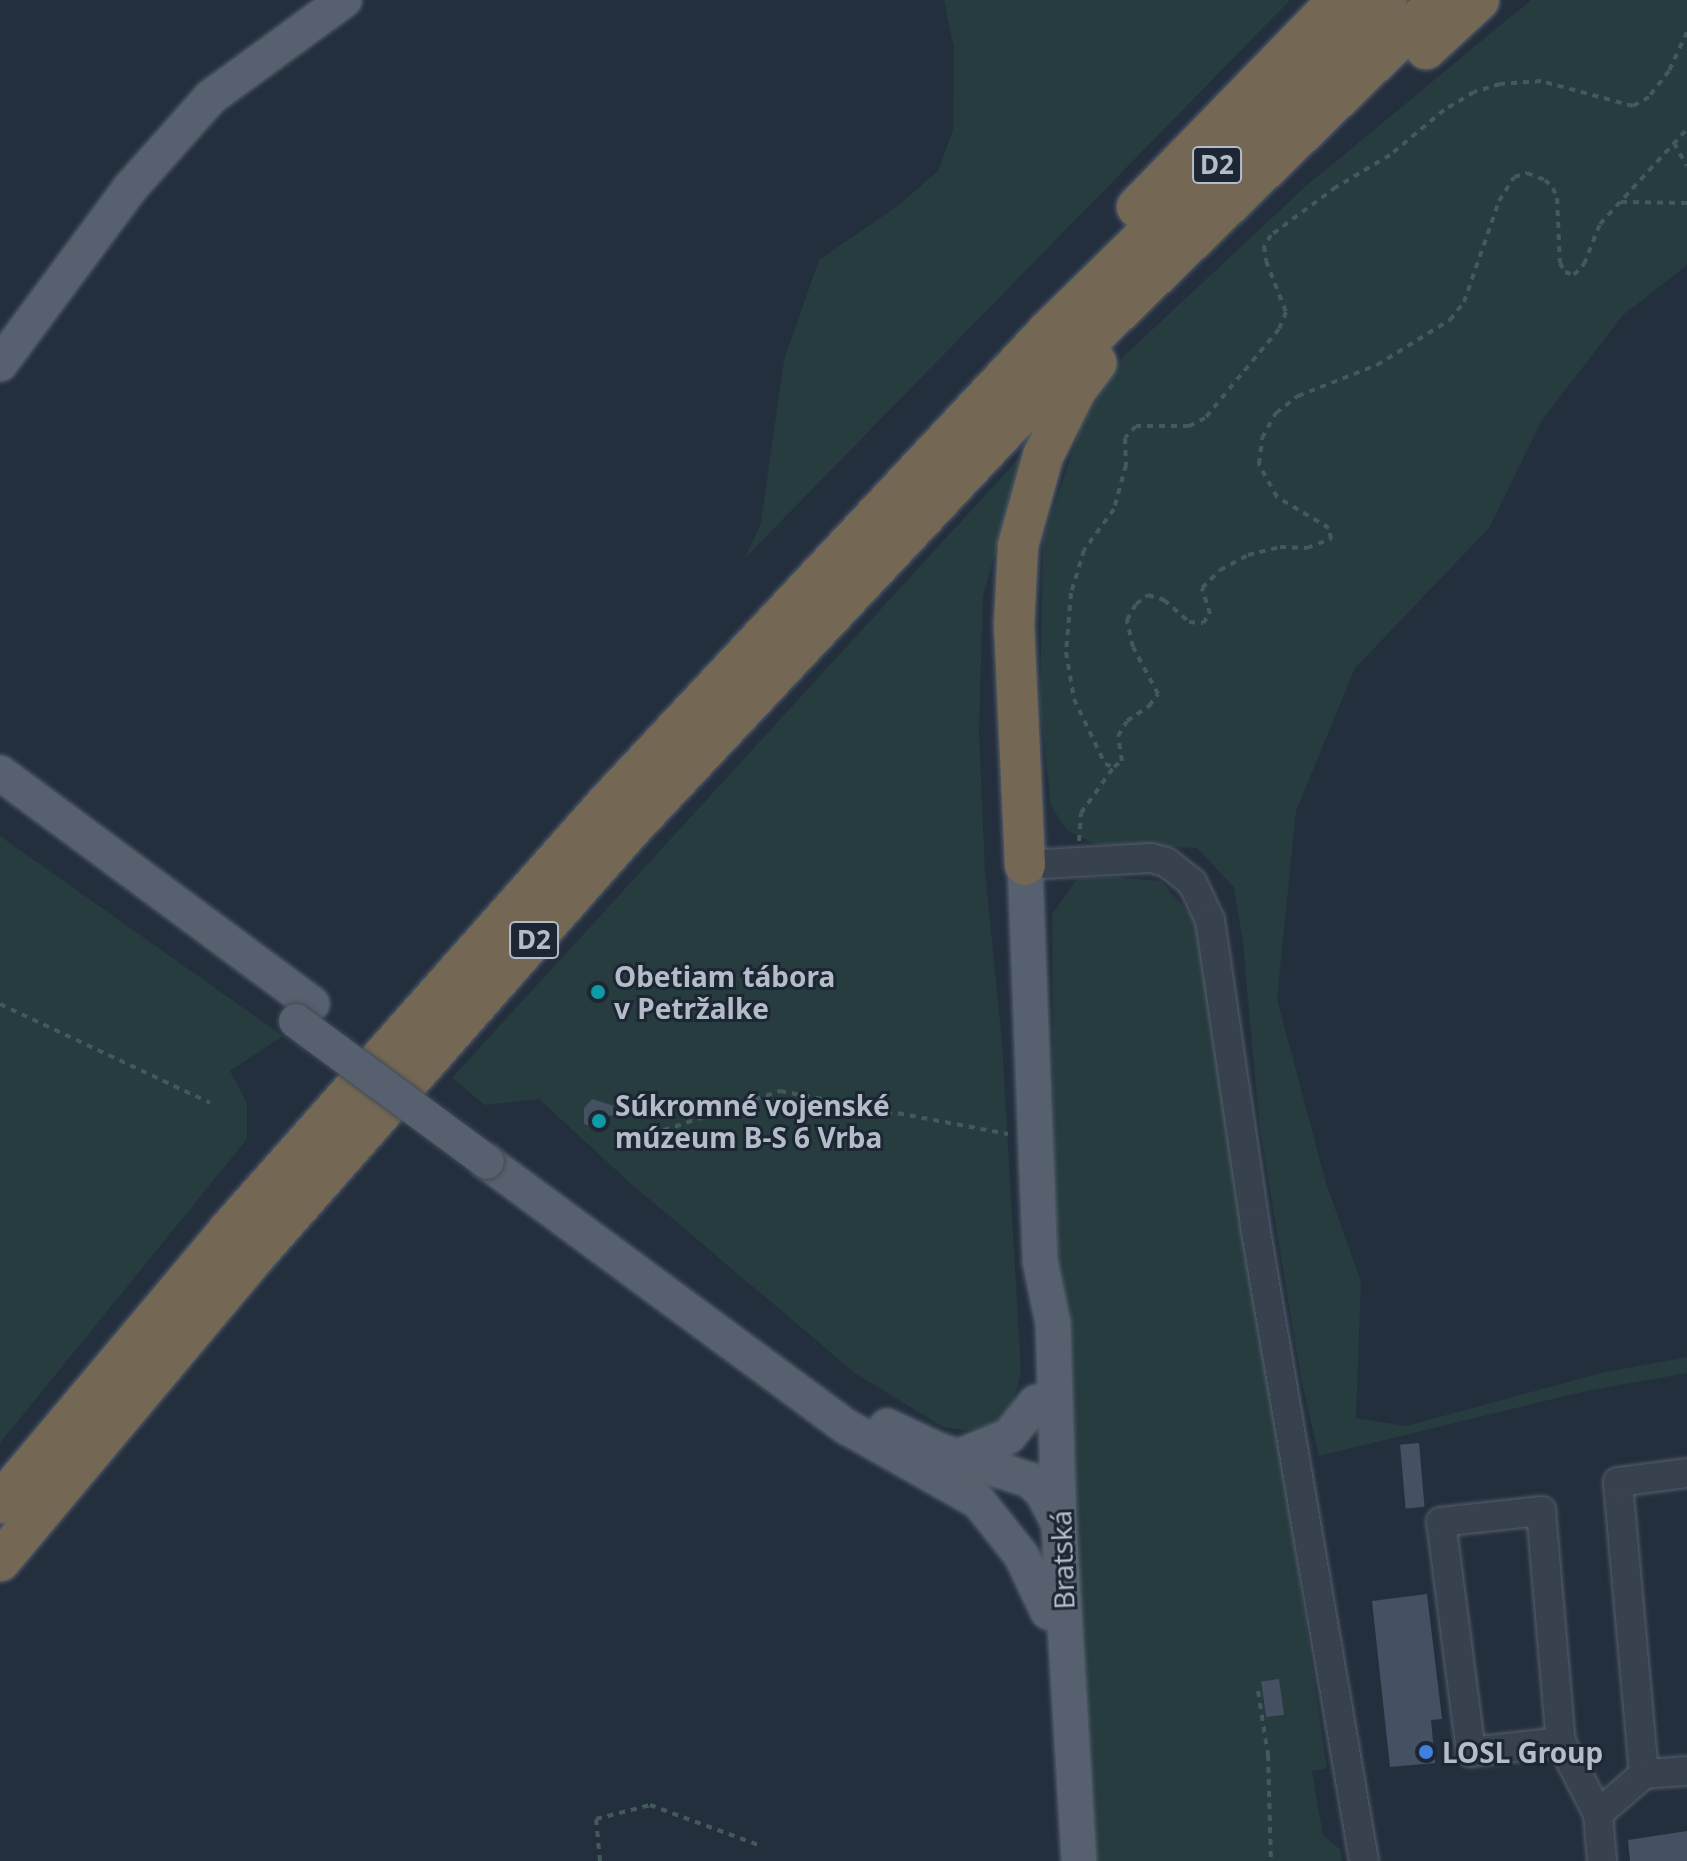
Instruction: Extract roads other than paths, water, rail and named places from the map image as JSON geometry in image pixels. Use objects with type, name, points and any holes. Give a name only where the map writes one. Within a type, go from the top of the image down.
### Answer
[{"type":"highway","points":[[1049,330],[1106,238],[1338,0]]},
{"type":"highway","name":"D2","points":[[0,1503],[228,1231],[607,803],[1049,330],[1386,0]]},
{"type":"highway","name":"D2","points":[[0,1561],[256,1255],[630,830],[1091,339],[1440,0]]},
{"type":"highway","points":[[1025,865],[1014,626],[1018,546],[1029,498],[1058,422],[1076,390],[1102,355],[1283,179],[1479,0]]},
{"type":"main road","points":[[0,364],[131,187],[211,97],[344,0]]},
{"type":"main road","points":[[0,773],[304,1013],[494,1154],[847,1427],[978,1501],[1021,1555],[1048,1612]]},
{"type":"main road","points":[[0,802],[304,1013]]},
{"type":"main road","name":"Bratská","points":[[1025,865],[1040,1261],[1053,1323],[1059,1525],[1079,1861]]},
{"type":"main road","points":[[494,1154],[872,1417],[912,1440],[1018,1474],[1043,1493],[1059,1525]]},
{"type":"main road","name":"Bratská","points":[[1040,1261],[1033,1322],[1061,1861]]},
{"type":"main road","points":[[960,1456],[1009,1436],[1036,1402]]},
{"type":"main road","points":[[978,1501],[1019,1505],[1033,1502],[1052,1483],[1059,1462]]},
{"type":"street","points":[[1025,865],[1151,858],[1166,862],[1192,882],[1210,920],[1253,1210],[1364,1861]]},
{"type":"street","points":[[1644,1774],[1618,1482],[1687,1473]]},
{"type":"street","points":[[1561,1742],[1471,1752],[1441,1522],[1541,1511],[1561,1742],[1598,1814],[1602,1861]]},
{"type":"street","points":[[1598,1814],[1644,1774],[1687,1771]]},
{"type":"place","name":"Obetiam tábora v Petržalke","points":[[598,992]]},
{"type":"place","name":"Súkromné vojenské múzeum B-S 6 Vrba","points":[[599,1121]]},
{"type":"place","name":"LOSL Group","points":[[1426,1752]]}]
